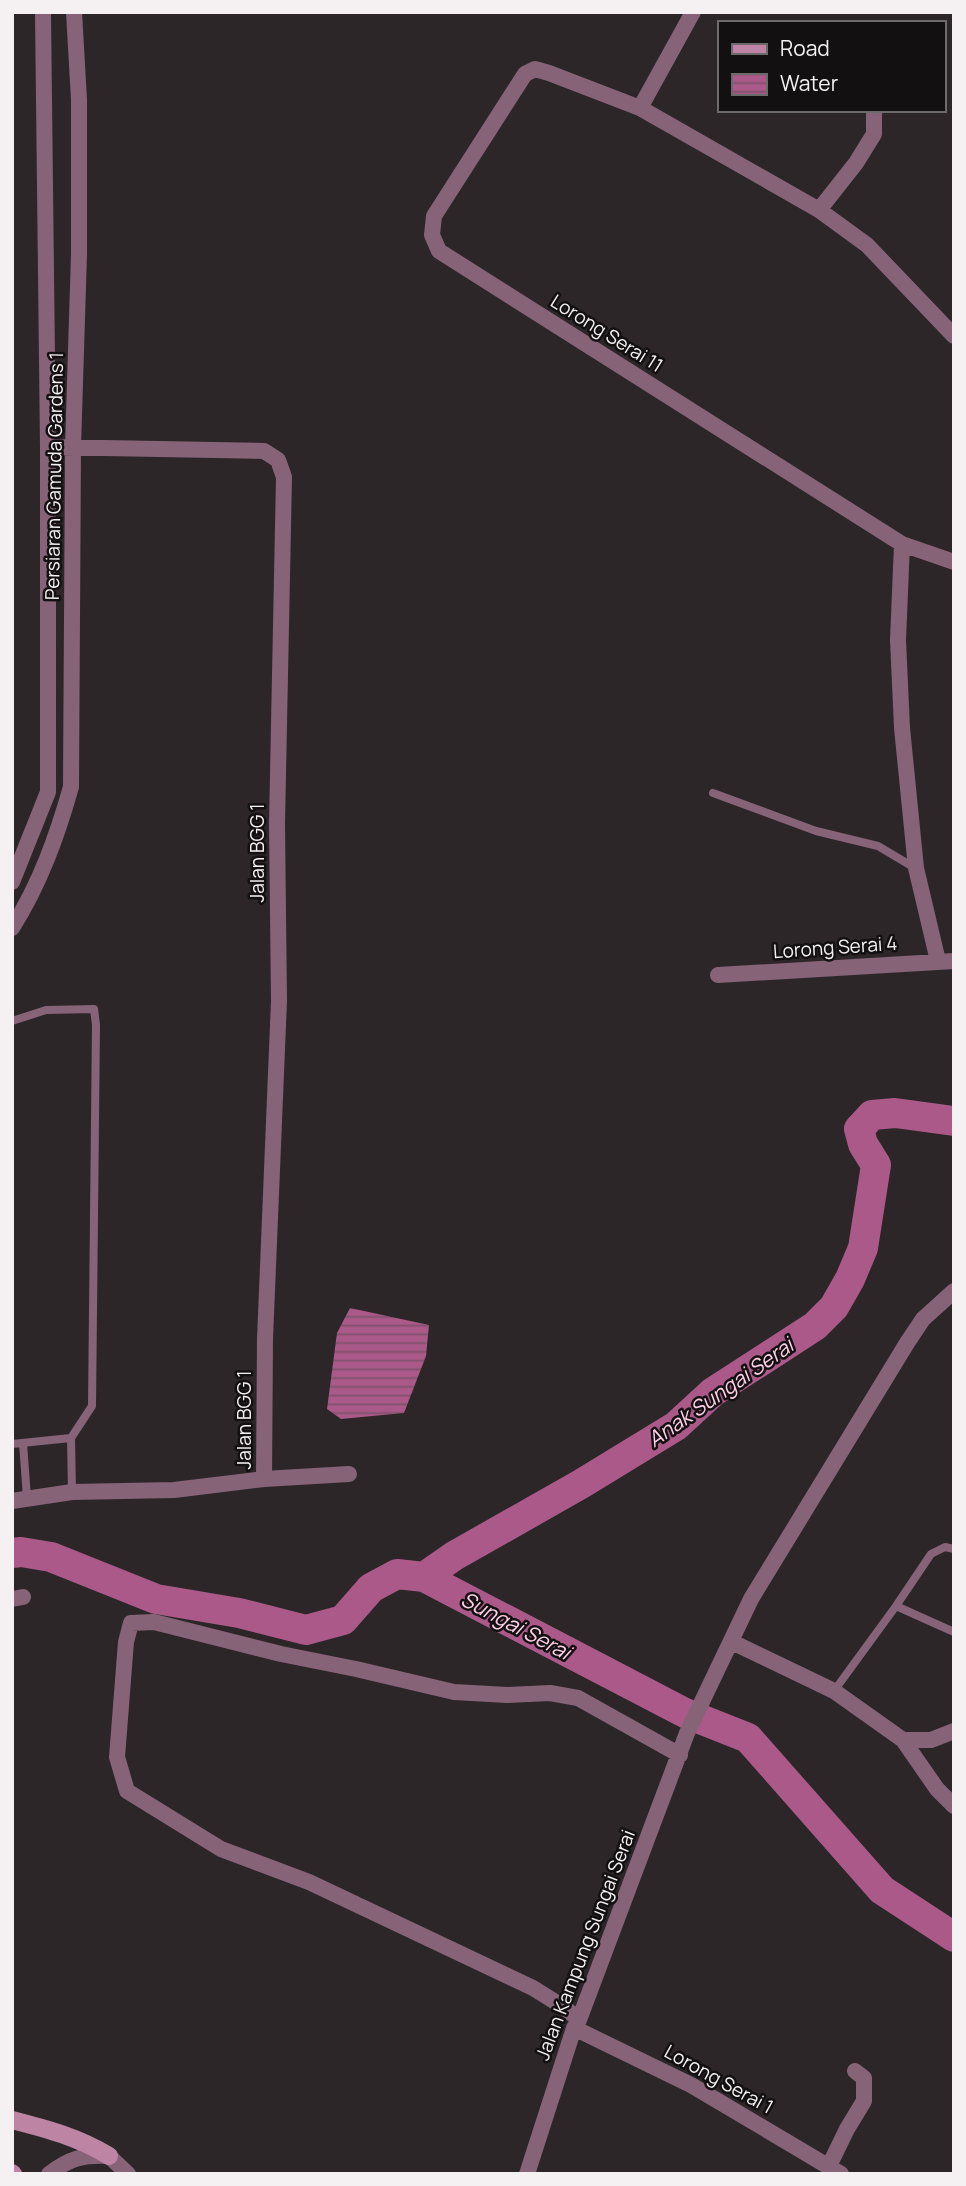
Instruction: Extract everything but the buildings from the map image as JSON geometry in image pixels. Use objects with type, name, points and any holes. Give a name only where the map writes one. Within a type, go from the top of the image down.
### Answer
[{"type":"main road","points":[[12,2120],[65,2134],[88,2143],[109,2156]]},
{"type":"street","name":"Persiaran Gamuda Gardens 1","points":[[12,882],[48,792],[48,447],[43,12]]},
{"type":"street","name":"Persiaran Gamuda Gardens 1","points":[[12,928],[26,906],[55,841],[71,787],[73,447],[79,254],[79,100],[74,12]]},
{"type":"street","points":[[693,12],[640,108],[819,210],[867,245],[954,337]]},
{"type":"street","name":"Lorong Serai 11","points":[[640,108],[549,73],[535,69],[525,74],[434,216],[432,235],[439,251],[902,544],[954,562]]},
{"type":"street","points":[[819,210],[856,163],[874,134],[874,112]]},
{"type":"street","name":"Jalan BGG 1","points":[[48,447],[264,451],[278,460],[284,477],[277,824],[279,1001],[265,1339],[264,1479]]},
{"type":"street","points":[[902,544],[898,640],[902,728],[915,868],[946,961]]},
{"type":"street","name":"Lorong Serai 4","points":[[718,975],[946,961]]},
{"type":"street","name":"Jalan Kampung Sungai Serai","points":[[527,2174],[576,2024],[687,1733],[751,1599],[907,1343],[923,1319],[954,1291]]},
{"type":"street","name":"Jalan BGG 1","points":[[20,1499],[72,1492],[174,1490],[264,1479],[349,1474]]},
{"type":"street","name":"Lorong Serai 1","points":[[680,1755],[578,1698],[550,1693],[506,1695],[454,1692],[281,1654],[154,1622],[131,1623],[126,1642],[117,1757],[127,1791],[221,1849],[309,1882],[533,1988],[565,2008],[576,2024],[691,2085],[835,2170]]},
{"type":"street","points":[[732,1642],[834,1691],[902,1740],[937,1789],[954,1806]]},
{"type":"street","points":[[902,1740],[931,1740],[954,1731]]},
{"type":"street","points":[[835,2170],[864,2101],[864,2078],[855,2071]]},
{"type":"street","points":[[49,2174],[69,2160],[90,2155],[109,2156],[128,2174]]},
{"type":"lane","points":[[713,793],[816,831],[878,846],[915,868]]},
{"type":"lane","points":[[12,1021],[46,1010],[94,1009],[92,1406],[71,1438],[72,1492]]},
{"type":"lane","points":[[12,1444],[71,1438]]},
{"type":"lane","points":[[20,1499],[23,1443]]},
{"type":"lane","points":[[834,1691],[931,1554],[945,1547],[954,1549]]},
{"type":"lane","points":[[896,1606],[954,1632]]},
{"type":"water","points":[[350,1308],[429,1325],[426,1356],[404,1413],[341,1419],[327,1409],[337,1333]]},
{"type":"waterway","name":"Anak Sungai Serai","points":[[424,1577],[454,1556],[676,1426],[713,1392],[815,1326],[834,1307],[863,1248],[876,1165],[863,1144],[859,1129],[872,1115],[895,1113],[954,1121]]},
{"type":"waterway","name":"Sungai Serai","points":[[12,1553],[51,1557],[156,1599],[239,1613],[306,1630],[343,1620],[371,1588],[397,1574],[424,1577],[685,1713],[748,1738],[882,1890],[954,1937]]}]
